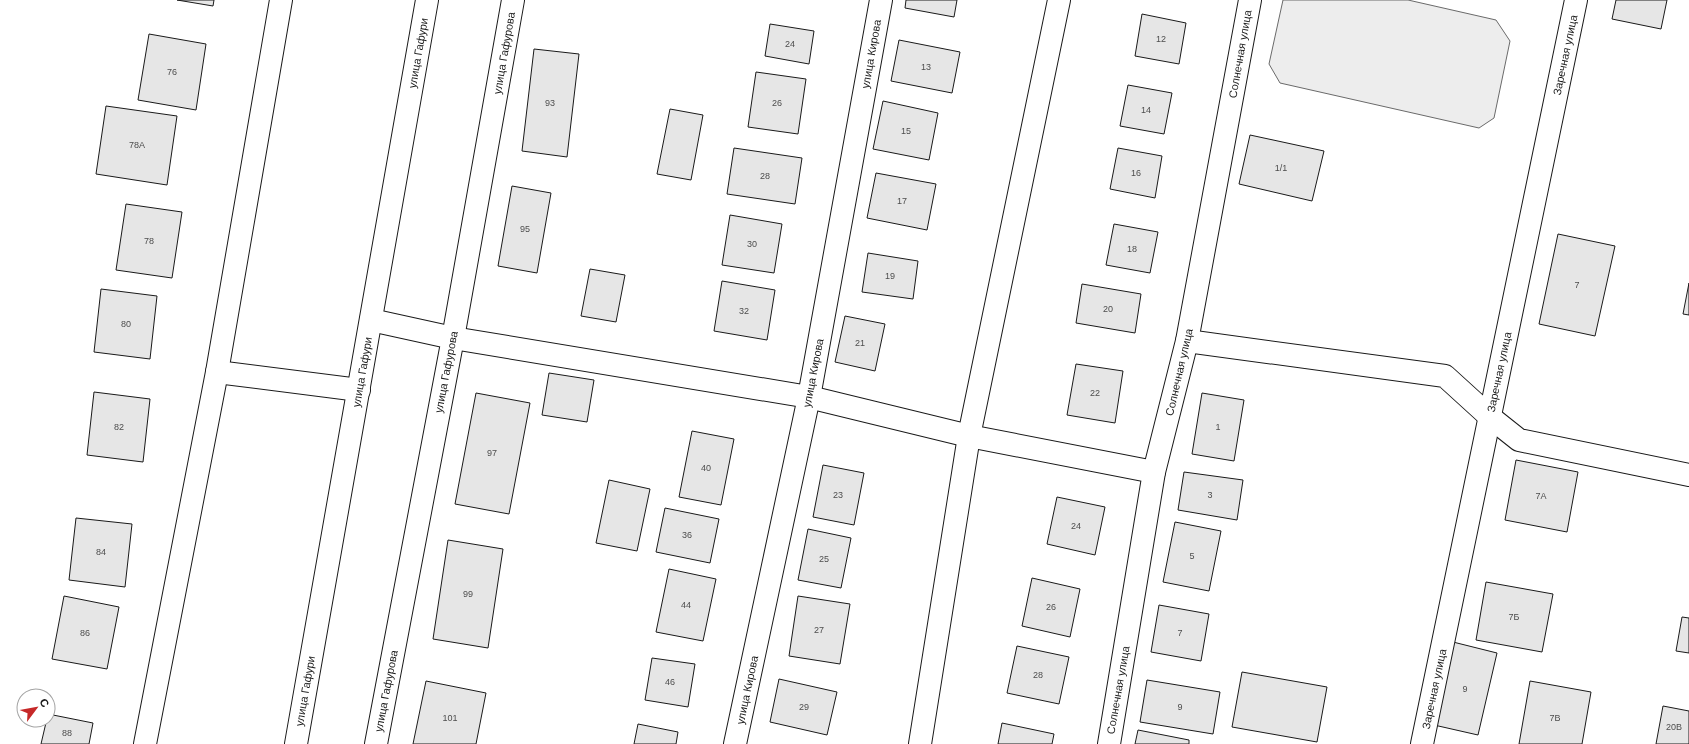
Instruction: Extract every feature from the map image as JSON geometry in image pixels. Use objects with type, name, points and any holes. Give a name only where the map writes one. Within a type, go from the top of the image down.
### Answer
[{"type":"street","points":[[145,744],[217,372],[281,0]]},
{"type":"street","name":"улица Гафури","points":[[296,744],[427,0]]},
{"type":"street","name":"улица Гафурова","points":[[376,744],[453,338],[513,0]]},
{"type":"street","name":"улица Кирова","points":[[736,744],[809,397],[881,0]]},
{"type":"street","points":[[920,744],[969,436],[1060,0]]},
{"type":"street","name":"Солнечная улица","points":[[1109,744],[1154,472],[1187,341],[1250,0]]},
{"type":"street","name":"Заречная улица","points":[[1424,744],[1576,0]]},
{"type":"street","points":[[371,320],[453,338],[809,397],[969,436],[1154,472]]},
{"type":"street","points":[[1187,341],[1445,376],[1490,417],[1519,440],[1689,475]]},
{"type":"street","points":[[217,372],[359,390]]},
{"type":"shaded area","points":[[1283,0],[1408,0],[1496,20],[1510,41],[1494,118],[1479,128],[1280,83],[1269,64]]},
{"type":"building","points":[[177,0],[214,0],[213,6]]},
{"type":"building","points":[[906,0],[957,0],[954,17],[905,8]]},
{"type":"building","points":[[1616,0],[1667,0],[1661,29],[1612,19]]},
{"type":"building","points":[[1142,14],[1186,23],[1179,64],[1135,56]]},
{"type":"building","points":[[770,24],[814,31],[809,64],[765,56]]},
{"type":"building","points":[[149,34],[206,44],[196,110],[138,100]]},
{"type":"building","points":[[899,40],[960,52],[952,93],[891,81]]},
{"type":"building","points":[[534,49],[579,54],[567,157],[522,151]]},
{"type":"building","points":[[756,72],[806,79],[798,134],[748,127]]},
{"type":"building","points":[[1128,85],[1172,93],[1164,134],[1120,126]]},
{"type":"building","points":[[883,101],[938,113],[929,160],[873,149]]},
{"type":"building","points":[[106,106],[177,116],[167,185],[96,174]]},
{"type":"building","points":[[670,109],[703,115],[691,180],[657,174]]},
{"type":"building","points":[[1250,135],[1324,151],[1312,201],[1239,184]]},
{"type":"building","points":[[734,148],[802,158],[795,204],[727,194]]},
{"type":"building","points":[[1118,148],[1162,156],[1155,198],[1110,189]]},
{"type":"building","points":[[876,173],[936,184],[927,230],[867,218]]},
{"type":"building","points":[[512,186],[551,193],[537,273],[498,266]]},
{"type":"building","points":[[126,204],[182,212],[172,278],[116,270]]},
{"type":"building","points":[[730,215],[782,224],[774,273],[722,265]]},
{"type":"building","points":[[1114,224],[1158,232],[1150,273],[1106,265]]},
{"type":"building","points":[[1558,234],[1615,246],[1595,336],[1539,324]]},
{"type":"building","points":[[868,253],[918,261],[913,299],[862,292]]},
{"type":"building","points":[[590,269],[625,275],[616,322],[581,316]]},
{"type":"building","points":[[722,281],[775,290],[767,340],[714,331]]},
{"type":"building","points":[[1689,283],[1689,315],[1683,314]]},
{"type":"building","points":[[1082,284],[1141,294],[1135,333],[1076,323]]},
{"type":"building","points":[[101,289],[157,296],[150,359],[94,352]]},
{"type":"building","points":[[845,316],[885,324],[875,371],[835,362]]},
{"type":"building","points":[[1076,364],[1123,371],[1115,423],[1067,415]]},
{"type":"building","points":[[549,373],[594,380],[587,422],[542,415]]},
{"type":"building","points":[[94,392],[150,399],[143,462],[87,455]]},
{"type":"building","points":[[476,393],[530,403],[509,514],[455,504]]},
{"type":"building","points":[[1202,393],[1244,400],[1234,461],[1192,454]]},
{"type":"building","points":[[692,431],[734,439],[721,505],[679,497]]},
{"type":"building","points":[[1516,460],[1578,472],[1567,532],[1505,520]]},
{"type":"building","points":[[823,465],[864,473],[854,525],[813,517]]},
{"type":"building","points":[[1184,472],[1243,480],[1237,520],[1178,510]]},
{"type":"building","points":[[609,480],[650,489],[637,551],[596,543]]},
{"type":"building","points":[[1057,497],[1105,507],[1095,555],[1047,544]]},
{"type":"building","points":[[665,508],[719,519],[710,563],[656,552]]},
{"type":"building","points":[[76,518],[132,524],[125,587],[69,580]]},
{"type":"building","points":[[1175,522],[1221,531],[1209,591],[1163,582]]},
{"type":"building","points":[[808,529],[851,538],[841,588],[798,580]]},
{"type":"building","points":[[448,540],[503,549],[488,648],[433,639]]},
{"type":"building","points":[[669,569],[716,579],[703,641],[656,632]]},
{"type":"building","points":[[1032,578],[1080,589],[1070,637],[1022,626]]},
{"type":"building","points":[[1486,582],[1553,594],[1542,652],[1476,640]]},
{"type":"building","points":[[64,596],[119,607],[107,669],[52,659]]},
{"type":"building","points":[[798,596],[850,604],[840,664],[789,656]]},
{"type":"building","points":[[1159,605],[1209,614],[1201,661],[1151,652]]},
{"type":"building","points":[[1682,617],[1689,618],[1689,653],[1676,651]]},
{"type":"building","points":[[1453,642],[1497,653],[1478,735],[1434,725]]},
{"type":"building","points":[[1017,646],[1069,657],[1059,704],[1007,693]]},
{"type":"building","points":[[652,658],[695,664],[688,707],[645,700]]},
{"type":"building","points":[[1242,672],[1327,687],[1317,742],[1232,727]]},
{"type":"building","points":[[779,679],[837,692],[827,735],[770,722]]},
{"type":"building","points":[[1147,680],[1220,692],[1213,734],[1140,722]]},
{"type":"building","points":[[426,681],[486,693],[476,744],[413,744]]},
{"type":"building","points":[[1530,681],[1591,692],[1582,744],[1519,744]]},
{"type":"building","points":[[1663,706],[1689,711],[1689,744],[1656,744]]},
{"type":"building","points":[[56,716],[93,723],[89,744],[41,744],[45,728],[56,728]]},
{"type":"building","points":[[1002,723],[1054,734],[1052,744],[998,744]]},
{"type":"building","points":[[638,724],[678,732],[676,744],[634,744]]},
{"type":"building","points":[[1138,730],[1189,740],[1189,744],[1135,744]]}]
